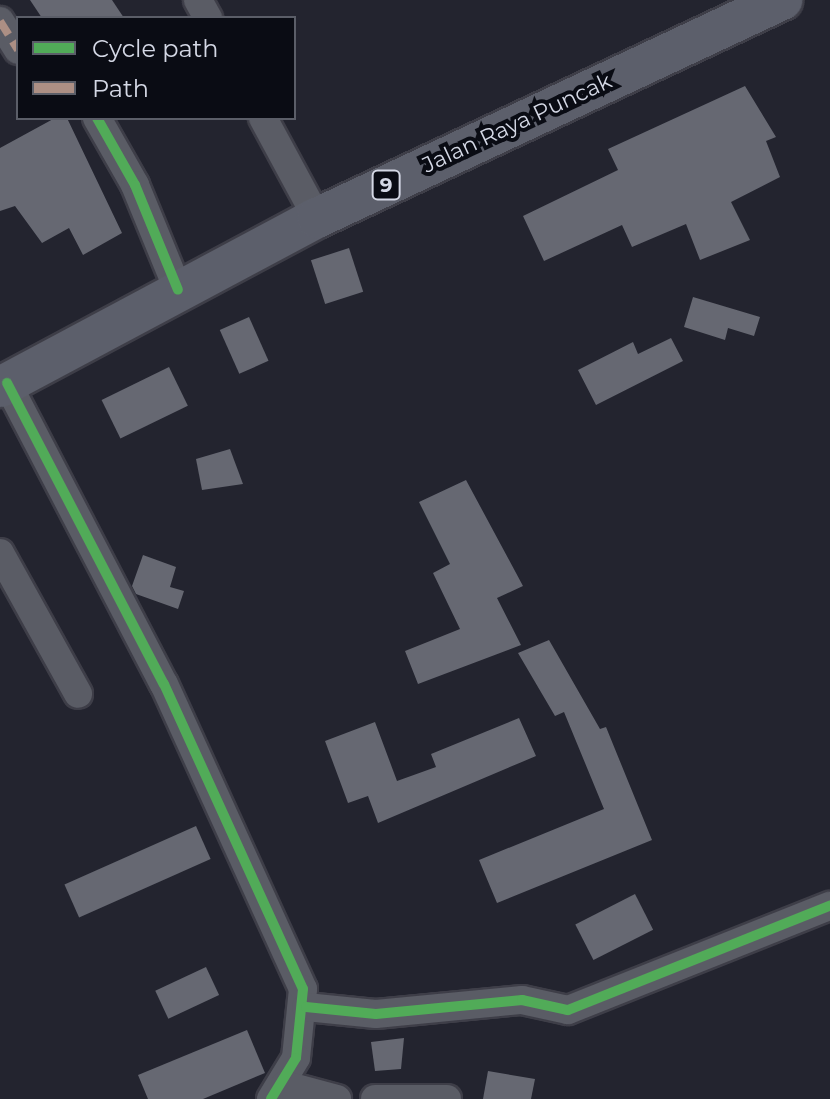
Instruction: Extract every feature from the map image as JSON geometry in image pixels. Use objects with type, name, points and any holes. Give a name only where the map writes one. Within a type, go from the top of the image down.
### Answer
[{"type":"highway","name":"Jalan Raya Puncak","points":[[4,385],[317,218],[782,0]]},
{"type":"street","points":[[0,21],[16,47]]},
{"type":"street","points":[[98,120],[135,185],[178,290]]},
{"type":"street","points":[[264,120],[317,218]]},
{"type":"street","points":[[4,385],[164,684],[306,1007],[278,1092],[337,1099]]},
{"type":"street","points":[[0,553],[78,694]]},
{"type":"street","points":[[306,1007],[389,1014],[522,1000],[568,1010],[830,906]]},
{"type":"street","points":[[375,1099],[447,1099]]},
{"type":"building","points":[[30,0],[112,0],[123,16],[41,16]]},
{"type":"building","points":[[745,86],[776,137],[766,141],[780,177],[731,202],[750,240],[700,260],[686,224],[632,247],[622,225],[544,261],[523,216],[618,170],[608,149]]},
{"type":"building","points":[[51,120],[68,120],[122,233],[83,255],[69,228],[42,243],[15,206],[0,211],[0,148]]},
{"type":"building","points":[[349,248],[363,292],[325,304],[311,260]]},
{"type":"building","points":[[693,297],[760,317],[754,336],[728,328],[725,340],[684,327]]},
{"type":"building","points":[[249,317],[269,361],[239,374],[220,330]]},
{"type":"building","points":[[671,338],[683,361],[596,405],[578,370],[633,342],[638,354]]},
{"type":"building","points":[[169,367],[188,406],[120,439],[102,400]]},
{"type":"building","points":[[230,449],[243,484],[202,490],[196,459]]},
{"type":"building","points":[[466,480],[523,586],[497,598],[521,645],[418,684],[405,651],[460,629],[433,573],[450,564],[419,502]]},
{"type":"building","points":[[143,555],[176,567],[170,587],[184,591],[178,609],[136,594],[132,586]]},
{"type":"building","points":[[549,640],[600,729],[606,727],[652,840],[497,903],[479,860],[604,809],[564,712],[555,716],[518,653]]},
{"type":"building","points":[[519,718],[536,756],[378,823],[368,796],[348,803],[325,741],[375,722],[397,781],[436,767],[431,754]]},
{"type":"building","points":[[196,826],[211,859],[79,917],[64,885]]},
{"type":"building","points":[[635,894],[653,930],[593,960],[575,924]]},
{"type":"building","points":[[206,967],[219,995],[168,1019],[155,991]]},
{"type":"building","points":[[247,1030],[265,1073],[203,1099],[148,1099],[138,1075]]},
{"type":"building","points":[[404,1038],[401,1069],[375,1071],[371,1042]]},
{"type":"building","points":[[488,1071],[535,1079],[531,1099],[483,1099]]},
{"type":"marked path","points":[[0,21],[16,47]]},
{"type":"cycle path","points":[[98,120],[135,185],[178,290]]},
{"type":"cycle path","points":[[7,383],[164,684],[303,989],[296,1058],[271,1099]]},
{"type":"cycle path","points":[[306,1007],[376,1014],[522,1000],[568,1010],[830,906]]}]
